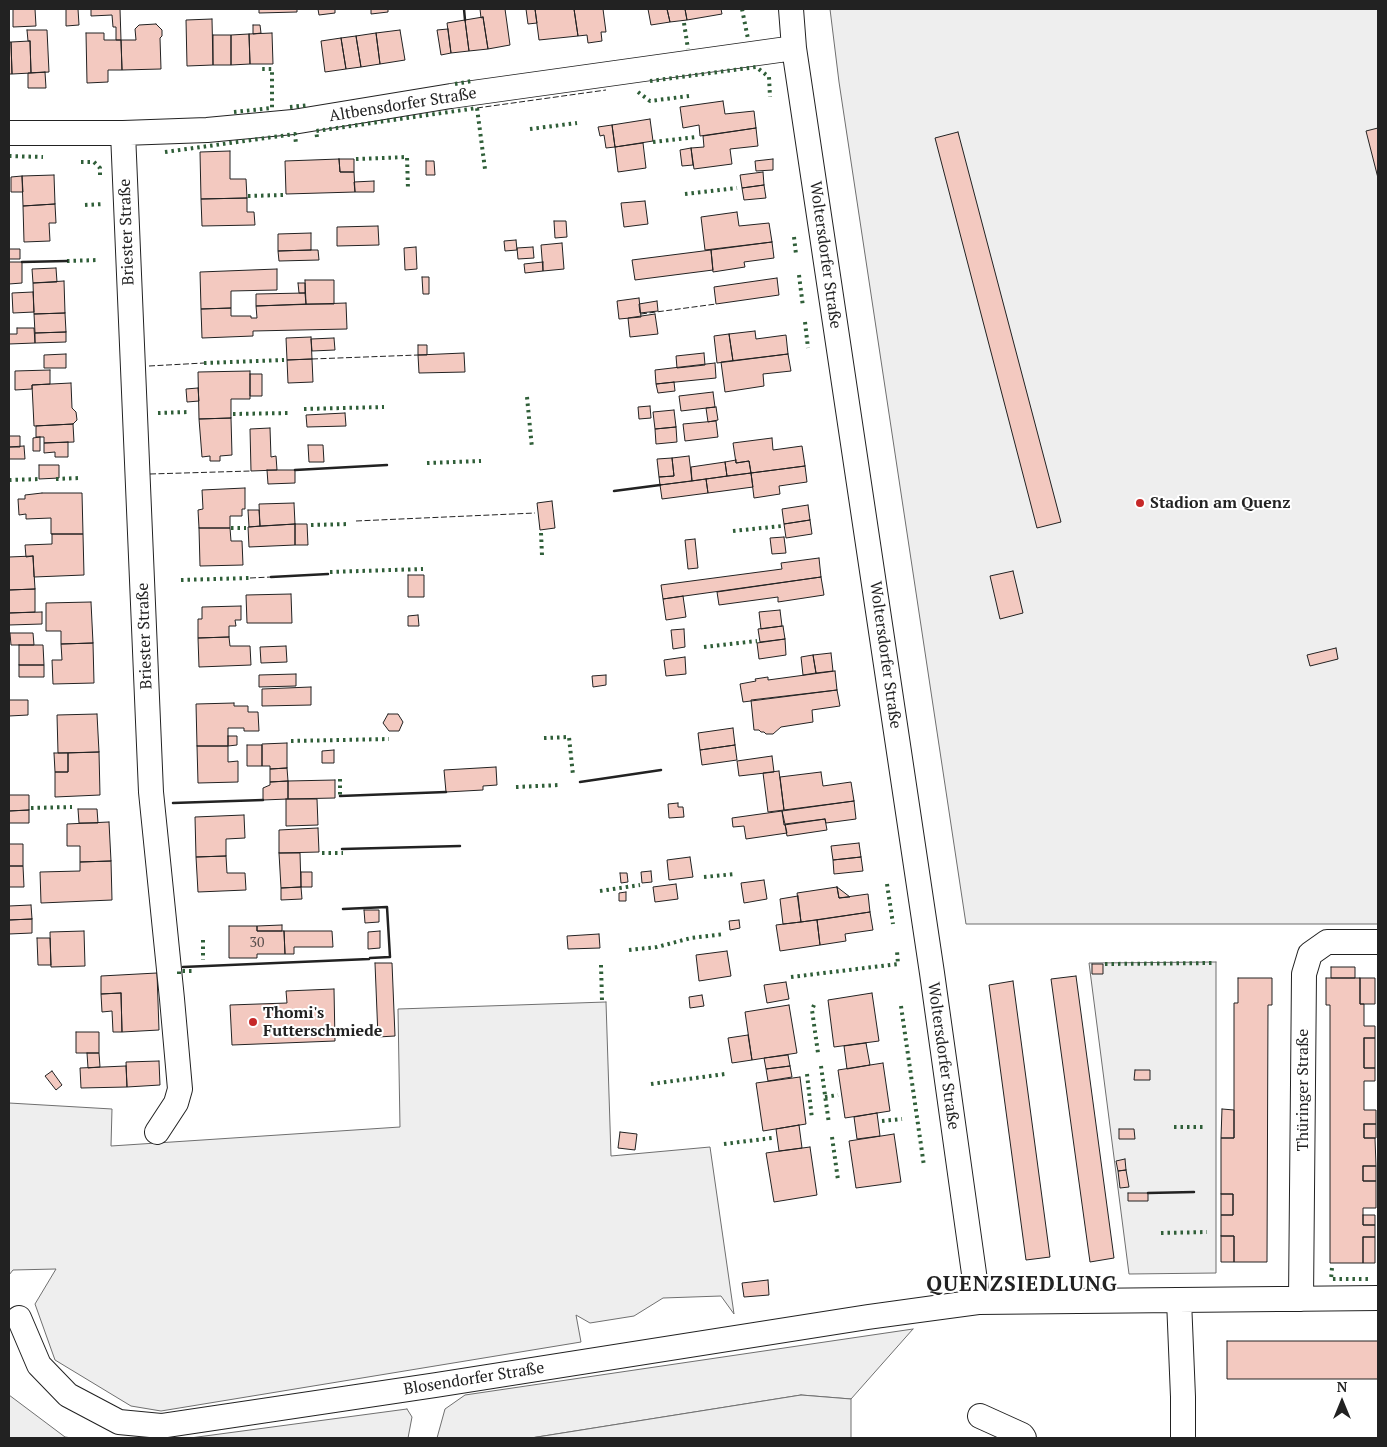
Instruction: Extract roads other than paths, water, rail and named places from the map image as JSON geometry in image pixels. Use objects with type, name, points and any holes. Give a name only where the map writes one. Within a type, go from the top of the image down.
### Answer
[{"type":"street","name":"Woltersdorfer Straße","points":[[790,9],[794,48],[930,963],[978,1302]]},
{"type":"street","name":"Altbensdorfer Straße","points":[[9,134],[207,130],[293,122],[451,96],[794,48]]},
{"type":"street","name":"Briester Straße","points":[[123,133],[151,792],[180,1089],[176,1103],[157,1132]]},
{"type":"street","name":"Thüringer Straße","points":[[1301,1299],[1304,974],[1310,954],[1327,942],[1378,942]]},
{"type":"street","points":[[978,1302],[1378,1298]]},
{"type":"street","points":[[1179,1300],[1183,1438]]},
{"type":"street","name":"Blosendorfer Straße","points":[[19,1318],[39,1365],[68,1395],[118,1422],[161,1426],[868,1317],[978,1302]]},
{"type":"street","points":[[980,1416],[1022,1435],[1024,1438]]},
{"type":"place","name":"Stadion am Quenz","points":[[1140,503]]},
{"type":"place","name":"Thomi's Futterschmiede","points":[[253,1022]]},
{"type":"district","name":"QUENZSIEDLUNG","points":[[1022,1285]]}]
